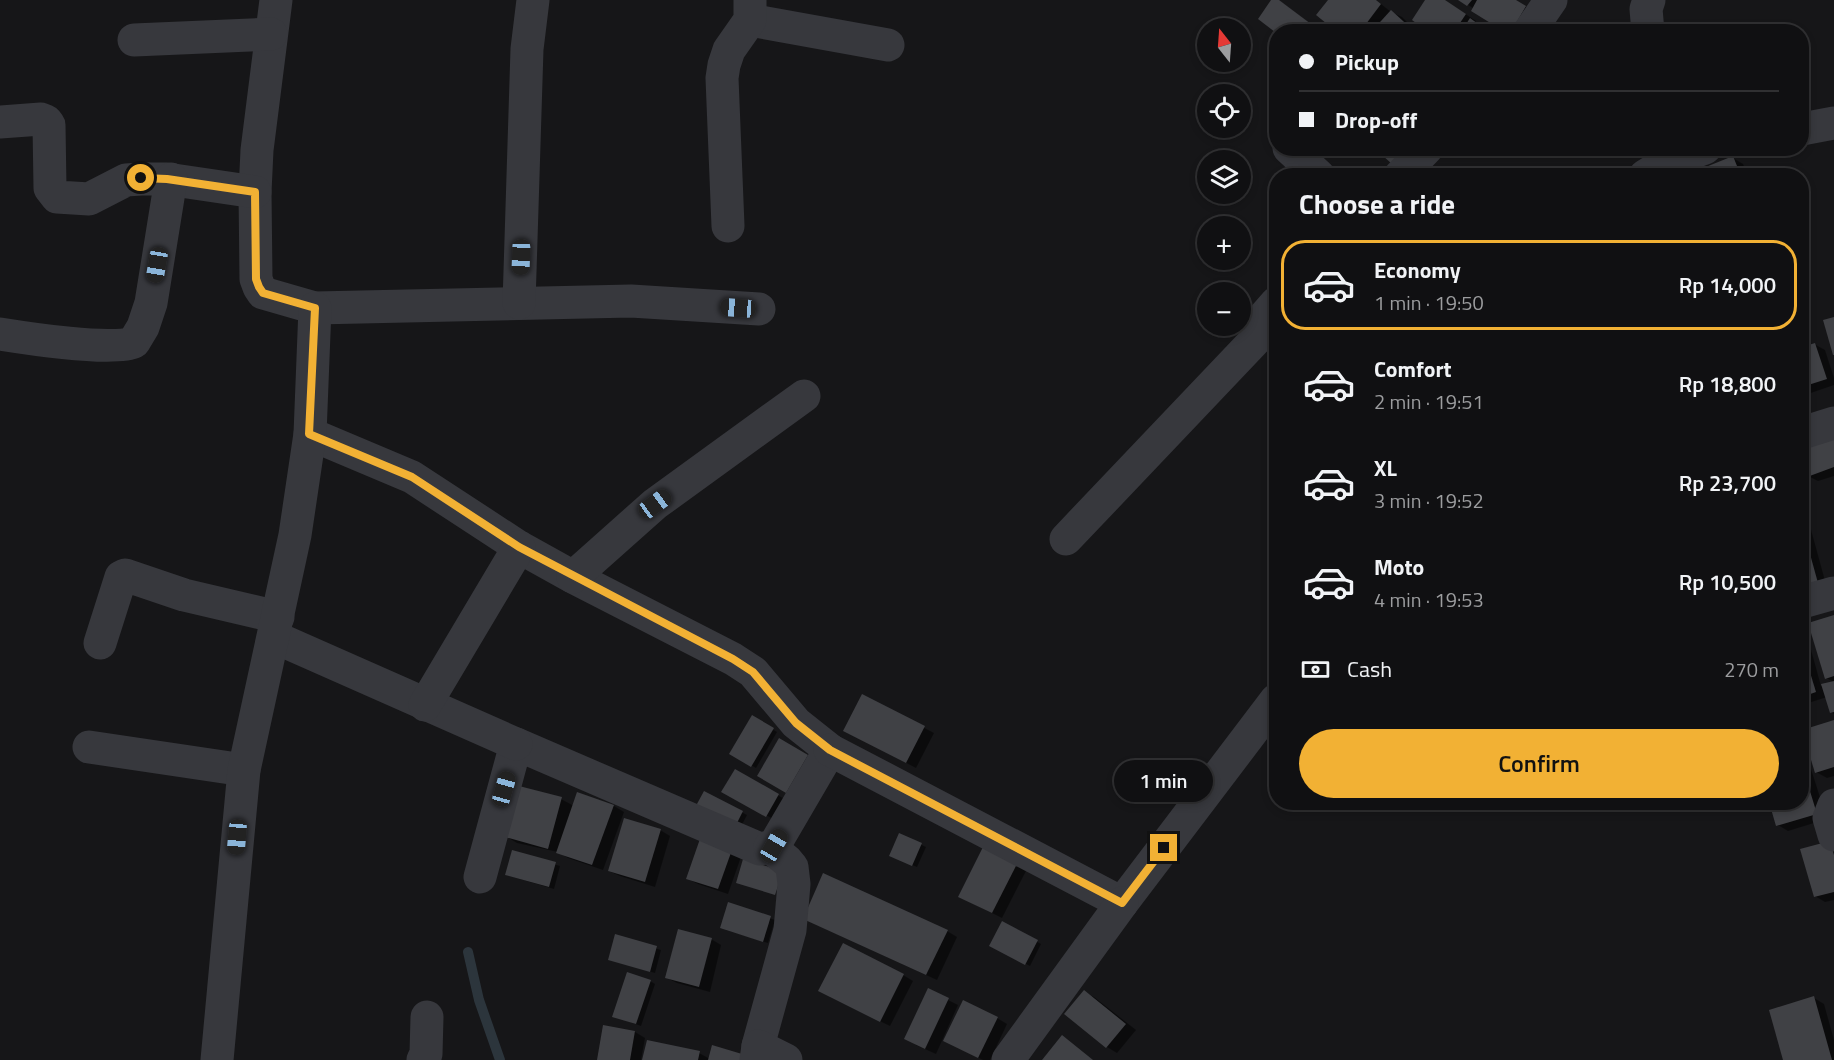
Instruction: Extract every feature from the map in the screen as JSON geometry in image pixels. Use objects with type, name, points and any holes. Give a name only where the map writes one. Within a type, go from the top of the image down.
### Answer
[{"type":"street","points":[[276,0],[257,150],[255,192],[256,279],[263,293],[315,308],[631,301],[759,309]]},
{"type":"street","points":[[519,303],[527,48],[533,0]]},
{"type":"street","points":[[1534,24],[1551,0]]},
{"type":"street","points":[[1647,24],[1646,9],[1649,0]]},
{"type":"street","points":[[728,226],[722,78],[729,50],[750,10],[888,45]]},
{"type":"street","points":[[134,40],[271,33]]},
{"type":"street","points":[[1,117],[41,119],[49,125],[50,188],[57,197],[89,199],[126,180],[171,179],[255,192]]},
{"type":"street","points":[[1809,128],[1834,123]]},
{"type":"street","points":[[1298,156],[1310,168]]},
{"type":"street","points":[[1408,168],[1419,156]]},
{"type":"street","points":[[1658,168],[1680,156]]},
{"type":"street","points":[[0,334],[83,344],[122,345],[134,342],[143,327],[151,303],[171,179]]},
{"type":"street","points":[[217,1060],[244,770],[295,535],[309,434],[315,308]]},
{"type":"street","points":[[1066,539],[1258,336],[1262,319],[1269,311]]},
{"type":"street","points":[[573,577],[655,504],[804,396]]},
{"type":"street","points":[[1809,431],[1834,423]]},
{"type":"street","points":[[309,434],[412,477],[519,547],[753,672],[796,723],[830,750],[1122,903]]},
{"type":"street","points":[[425,705],[519,547]]},
{"type":"street","points":[[100,643],[121,577],[126,575],[276,627],[425,705],[760,849],[774,846],[830,750]]},
{"type":"street","points":[[1809,600],[1834,593]]},
{"type":"street","points":[[1008,1060],[1122,903],[1269,709]]},
{"type":"street","points":[[480,877],[516,744]]},
{"type":"street","points":[[88,747],[244,770]]},
{"type":"street","points":[[1834,805],[1829,818],[1834,835]]},
{"type":"street","points":[[766,1055],[790,930],[794,884],[792,867],[770,847]]},
{"type":"street","points":[[423,1060],[426,1054],[427,1017]]},
{"type":"building","points":[[1271,0],[1279,0],[1311,24],[1269,24],[1269,27],[1258,19]]},
{"type":"building","points":[[1328,0],[1376,0],[1381,4],[1366,24],[1327,24],[1316,15]]},
{"type":"building","points":[[1425,0],[1445,0],[1466,14],[1459,24],[1417,24],[1412,20]]},
{"type":"building","points":[[1458,0],[1472,0],[1467,6]]},
{"type":"building","points":[[1477,0],[1516,0],[1526,6],[1516,24],[1492,24],[1471,11]]},
{"type":"building","points":[[1391,10],[1406,24],[1378,24]]},
{"type":"building","points":[[1470,18],[1478,24],[1466,24]]},
{"type":"building","points":[[1383,156],[1409,156],[1402,168],[1397,168]]},
{"type":"building","points":[[1733,156],[1738,168],[1703,168]]},
{"type":"building","points":[[1834,317],[1834,355],[1833,355],[1823,320]]},
{"type":"building","points":[[1815,343],[1827,379],[1809,385],[1809,345]]},
{"type":"building","points":[[1834,433],[1834,467],[1809,476],[1809,442]]},
{"type":"building","points":[[1809,550],[1818,583],[1809,585]]},
{"type":"building","points":[[1834,615],[1834,676],[1825,679],[1809,623]]},
{"type":"building","points":[[1809,669],[1816,692],[1809,694]]},
{"type":"building","points":[[1834,681],[1834,712],[1830,713],[1821,684]]},
{"type":"building","points":[[862,694],[925,726],[906,763],[843,731]]},
{"type":"building","points":[[752,715],[774,728],[751,767],[729,754]]},
{"type":"building","points":[[1834,720],[1834,767],[1815,773],[1809,753],[1809,728]]},
{"type":"building","points":[[779,738],[808,755],[786,793],[757,776]]},
{"type":"building","points":[[735,769],[779,794],[766,817],[721,792]]},
{"type":"building","points":[[519,786],[562,797],[548,849],[505,837]]},
{"type":"building","points":[[1809,788],[1817,814],[1776,826],[1771,810],[1809,810]]},
{"type":"building","points":[[704,791],[743,811],[731,835],[691,815]]},
{"type":"building","points":[[577,792],[614,805],[592,865],[556,853]]},
{"type":"building","points":[[624,818],[661,829],[645,882],[608,871]]},
{"type":"building","points":[[899,833],[922,843],[912,866],[889,856]]},
{"type":"building","points":[[701,836],[733,847],[718,889],[686,879]]},
{"type":"building","points":[[986,841],[1020,858],[992,913],[958,897]]},
{"type":"building","points":[[1830,841],[1834,855],[1834,892],[1814,897],[1800,849]]},
{"type":"building","points":[[512,850],[556,862],[549,887],[505,875]]},
{"type":"building","points":[[743,859],[783,871],[775,895],[736,883]]},
{"type":"building","points":[[823,873],[948,930],[926,975],[803,919]]},
{"type":"building","points":[[728,902],[771,916],[763,942],[720,928]]},
{"type":"building","points":[[1002,921],[1038,940],[1025,965],[989,946]]},
{"type":"building","points":[[678,929],[712,938],[699,987],[665,978]]},
{"type":"building","points":[[615,934],[657,946],[650,972],[608,960]]},
{"type":"building","points":[[843,943],[904,974],[880,1022],[818,991]]},
{"type":"building","points":[[627,972],[651,980],[636,1024],[612,1017]]},
{"type":"building","points":[[928,988],[949,998],[925,1049],[904,1039]]},
{"type":"building","points":[[1084,990],[1126,1024],[1106,1048],[1064,1014]]},
{"type":"building","points":[[1814,996],[1832,1060],[1783,1060],[1769,1010]]},
{"type":"building","points":[[963,1000],[998,1017],[978,1058],[943,1041]]},
{"type":"building","points":[[603,1025],[635,1031],[630,1060],[597,1060]]},
{"type":"building","points":[[1062,1035],[1093,1060],[1042,1060]]},
{"type":"building","points":[[647,1040],[700,1051],[698,1060],[642,1060]]},
{"type":"building","points":[[712,1045],[752,1057],[751,1060],[708,1060]]},
{"type":"waterway","points":[[468,952],[479,1000],[500,1060]]},
{"type":"route","points":[[141,178],[167,179],[255,192],[256,279],[259,287],[263,293],[315,308],[309,434],[412,477],[519,547],[733,659],[753,672],[796,723],[830,750],[1122,903],[1164,848]]}]
